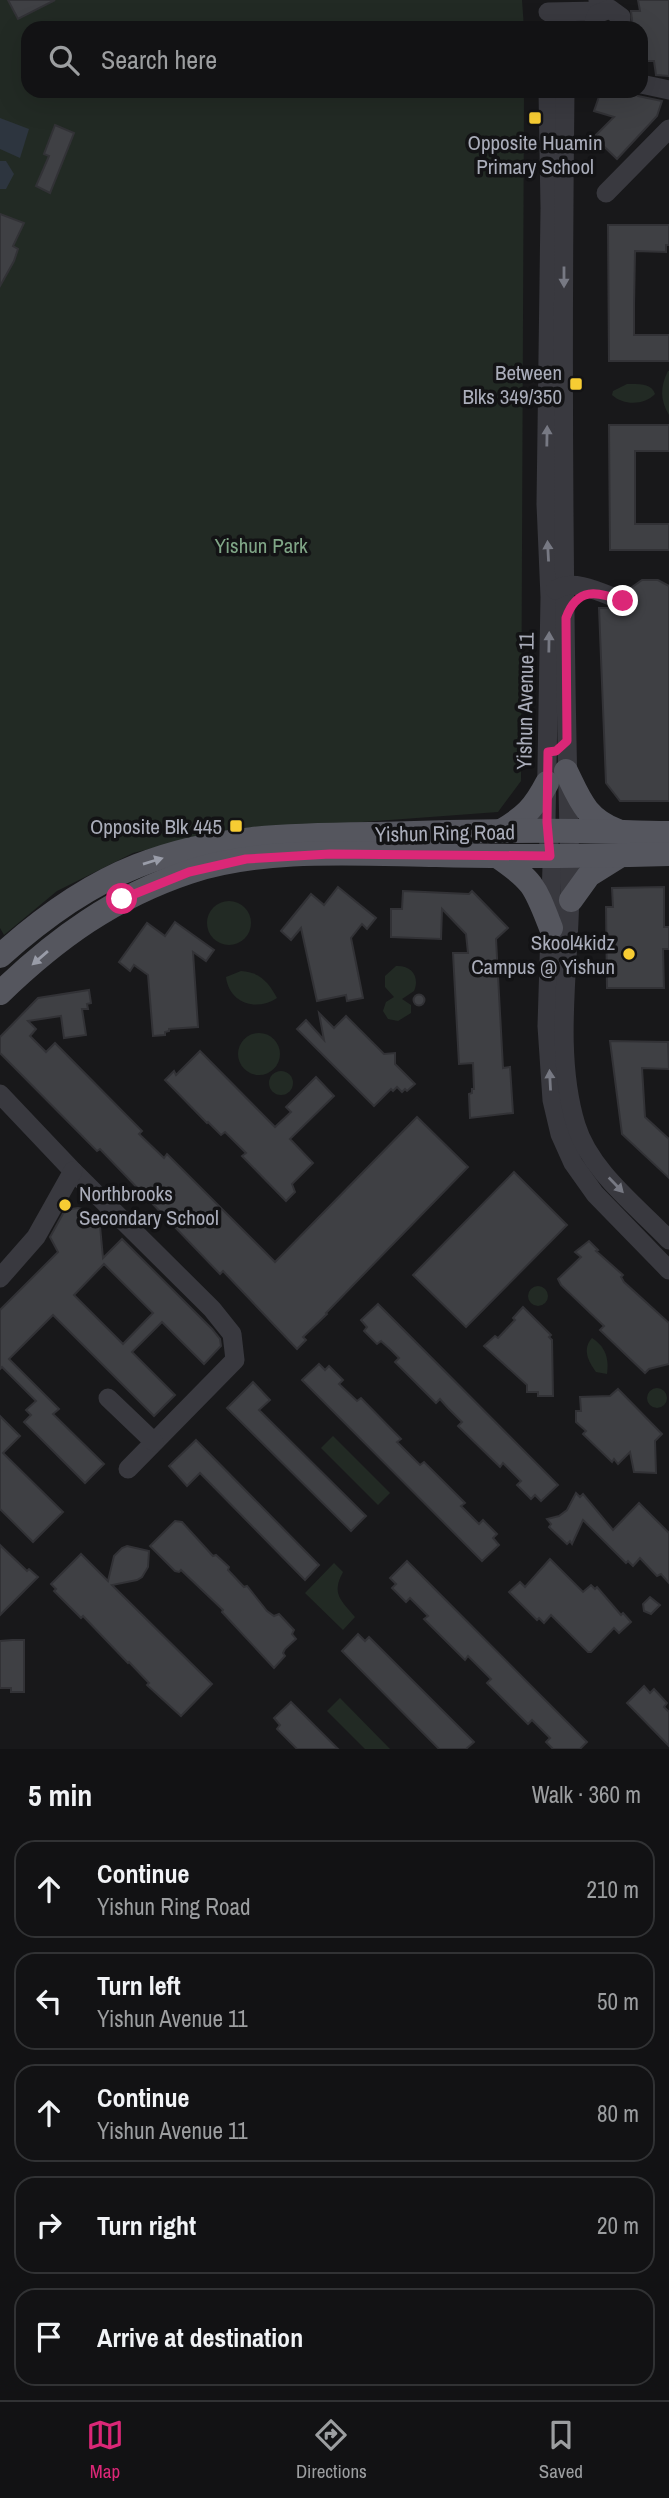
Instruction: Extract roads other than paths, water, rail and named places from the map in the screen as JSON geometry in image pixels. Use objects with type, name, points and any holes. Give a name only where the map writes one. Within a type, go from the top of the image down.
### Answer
[{"type":"main road","points":[[500,831],[527,815],[556,777],[582,803],[590,816],[622,844],[589,875],[571,900]]},
{"type":"main road","name":"Yishun Ring Road","points":[[2,950],[56,910],[136,866],[190,849],[234,840],[276,836],[500,831],[559,843],[622,844],[669,854]]},
{"type":"main road","name":"Yishun Ring Road","points":[[622,844],[669,833]]},
{"type":"main road","name":"Yishun Ring Road","points":[[0,993],[72,930],[103,909],[189,872],[246,859],[330,854],[497,856],[559,843]]},
{"type":"main road","points":[[497,856],[518,870],[536,890],[551,928]]},
{"type":"street","points":[[556,13],[598,13],[610,9],[618,13],[621,21]]},
{"type":"street","points":[[648,86],[669,90]]},
{"type":"street","name":"Yishun Avenue 11","points":[[548,98],[550,208],[545,505],[558,591],[566,618],[567,741],[556,777]]},
{"type":"street","name":"Yishun Avenue 11","points":[[565,98],[558,591],[548,752],[556,777],[559,843],[551,928],[547,1026],[552,1101],[560,1134],[573,1163],[594,1194],[669,1270]]},
{"type":"street","points":[[606,193],[669,129]]},
{"type":"street","points":[[558,591],[584,587],[623,601]]},
{"type":"street","points":[[566,618],[571,605],[578,598],[602,593]]},
{"type":"street","points":[[548,752],[556,751],[567,741]]},
{"type":"street","name":"Yishun Avenue 11","points":[[559,843],[571,900],[565,1026],[568,1094],[577,1129],[591,1156],[611,1181],[669,1240]]},
{"type":"street","points":[[0,1094],[212,1309],[232,1334],[234,1360],[128,1469]]},
{"type":"street","points":[[0,1278],[36,1237],[73,1171]]},
{"type":"street","points":[[108,1398],[154,1442]]},
{"type":"place","name":"Opposite Huamin Primary School","points":[[535,118]]},
{"type":"place","name":"Between Blks 349/350","points":[[576,384]]},
{"type":"place","name":"Opposite Blk 445","points":[[236,826]]},
{"type":"place","name":"Skool4kidz Campus @ Yishun","points":[[629,954]]},
{"type":"place","name":"Northbrooks Secondary School","points":[[65,1205]]},
{"type":"park label","name":"Yishun Park","points":[[261,545]]}]
